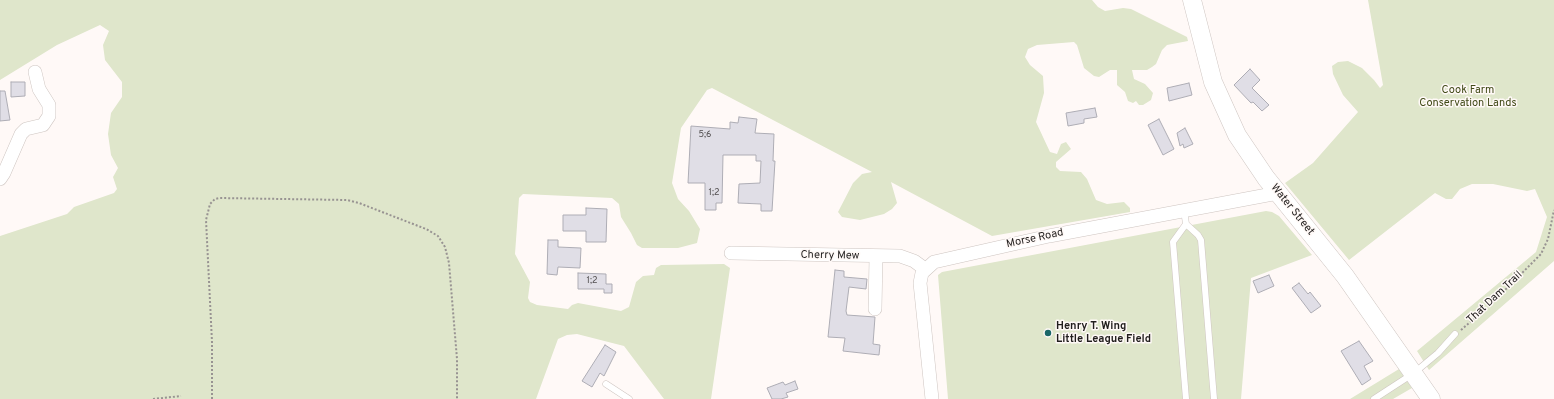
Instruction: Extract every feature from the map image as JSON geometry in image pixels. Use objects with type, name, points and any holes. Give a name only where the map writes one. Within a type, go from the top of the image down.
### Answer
[{"type":"main road","name":"Water Street","points":[[1192,0],[1208,64],[1221,101],[1238,135],[1252,158],[1278,193],[1345,276],[1431,399]]},
{"type":"street","points":[[0,179],[21,134],[26,129],[43,125],[49,116],[49,105],[39,89],[36,72]]},
{"type":"street","name":"Morse Road","points":[[925,269],[940,259],[1049,236],[1278,193]]},
{"type":"street","name":"Cherry Mew","points":[[731,253],[876,257],[900,256],[914,261],[925,269]]},
{"type":"street","points":[[876,257],[876,309]]},
{"type":"street","points":[[925,269],[920,277],[920,283],[932,399]]},
{"type":"lane","points":[[1184,210],[1186,224],[1198,235],[1201,240],[1214,399]]},
{"type":"lane","points":[[1186,224],[1173,242],[1186,399]]},
{"type":"lane","points":[[1374,399],[1414,373],[1438,353],[1455,334]]},
{"type":"lane","points":[[606,384],[629,399]]},
{"type":"path","points":[[212,399],[212,342],[206,220],[210,204],[220,198],[346,200],[359,203],[426,229],[438,236],[445,246],[450,270],[457,359],[457,399]]},
{"type":"path","name":"That Dam Trail","points":[[1455,334],[1492,303],[1541,254],[1548,239],[1554,210]]},
{"type":"path","points":[[153,399],[181,396]]},
{"type":"green space","points":[[0,0],[1092,0],[1098,7],[1105,11],[1123,8],[1131,9],[1187,37],[1188,41],[1167,45],[1162,50],[1156,64],[1147,70],[1132,70],[1134,79],[1145,84],[1153,93],[1151,100],[1143,105],[1139,105],[1136,101],[1133,103],[1128,101],[1125,92],[1117,85],[1117,70],[1110,70],[1099,77],[1094,76],[1084,68],[1077,45],[1074,42],[1037,45],[1028,49],[1025,57],[1030,65],[1043,76],[1044,93],[1036,122],[1050,152],[1057,154],[1061,144],[1066,142],[1071,149],[1056,162],[1056,167],[1060,171],[1081,172],[1087,179],[1096,200],[1107,204],[1124,202],[1130,208],[1130,212],[992,236],[891,182],[897,203],[892,209],[884,214],[860,220],[842,217],[838,212],[853,183],[862,174],[872,172],[712,88],[707,90],[681,128],[672,183],[678,199],[689,211],[700,229],[697,243],[678,248],[642,248],[637,245],[621,217],[619,204],[612,198],[523,194],[519,198],[515,254],[530,282],[528,298],[530,302],[537,305],[568,309],[572,305],[578,303],[621,311],[629,307],[636,282],[643,276],[654,275],[656,268],[661,265],[724,264],[730,268],[711,399],[664,399],[624,346],[577,334],[567,335],[558,339],[536,399],[0,399],[0,236],[67,214],[74,207],[114,193],[117,189],[113,177],[118,168],[111,155],[108,134],[111,113],[122,97],[122,82],[105,60],[103,45],[109,31],[100,25],[57,45],[0,80]]},
{"type":"green space","name":"Cook Farm Conservation Lands","points":[[1368,0],[1554,0],[1554,261],[1429,370],[1417,351],[1536,252],[1547,217],[1535,189],[1527,191],[1493,184],[1472,184],[1460,189],[1452,199],[1446,199],[1435,193],[1349,260],[1285,183],[1313,163],[1358,112],[1343,95],[1333,74],[1332,66],[1338,62],[1348,61],[1362,68],[1380,88],[1383,85]]},
{"type":"green space","points":[[1266,211],[1272,212],[1279,216],[1312,255],[1251,278],[1241,399],[948,399],[938,275],[942,272]]},
{"type":"green space","points":[[1399,369],[1412,388],[1393,399],[1350,399]]},
{"type":"building","points":[[1250,69],[1260,80],[1252,88],[1269,105],[1262,111],[1253,102],[1251,103],[1234,85]]},
{"type":"building","points":[[11,82],[25,82],[25,96],[11,97]]},
{"type":"building","points":[[1189,83],[1192,95],[1169,101],[1167,88]]},
{"type":"building","points":[[0,91],[5,91],[10,120],[0,121]]},
{"type":"building","points":[[1095,108],[1097,117],[1084,119],[1084,123],[1068,126],[1066,113]]},
{"type":"building","points":[[739,117],[757,119],[755,133],[774,134],[773,161],[775,161],[772,211],[761,211],[761,204],[738,203],[739,184],[760,183],[761,161],[756,161],[756,155],[723,155],[722,203],[716,203],[716,210],[705,210],[705,183],[688,183],[691,126],[730,129],[730,122],[738,123]]},
{"type":"building","points":[[1159,119],[1174,149],[1163,155],[1148,125]]},
{"type":"building","points":[[1185,128],[1193,144],[1184,148],[1183,144],[1180,146],[1177,133]]},
{"type":"building","points":[[586,208],[607,209],[606,242],[586,242],[586,231],[563,231],[563,215],[586,215]]},
{"type":"building","points":[[548,240],[558,240],[558,247],[581,248],[580,268],[558,267],[557,275],[547,274]]},
{"type":"building","points":[[835,270],[844,271],[844,277],[867,279],[866,289],[849,287],[846,311],[847,315],[875,317],[873,344],[880,345],[879,355],[843,351],[845,338],[828,337]]},
{"type":"building","points":[[578,273],[606,274],[606,284],[612,284],[612,293],[604,293],[604,289],[578,289]]},
{"type":"building","points":[[1269,275],[1274,286],[1258,293],[1253,281]]},
{"type":"building","points":[[1299,283],[1308,294],[1310,292],[1321,306],[1311,313],[1292,288]]},
{"type":"building","points":[[1359,341],[1373,361],[1364,366],[1371,379],[1362,385],[1341,351]]},
{"type":"building","points":[[605,345],[616,352],[604,376],[600,373],[592,387],[582,381]]},
{"type":"building","points":[[795,381],[798,389],[786,393],[788,397],[772,399],[767,388],[783,382],[785,385]]},
{"type":"place","name":"Henry T. Wing Little League Field","points":[[1048,333]]}]
